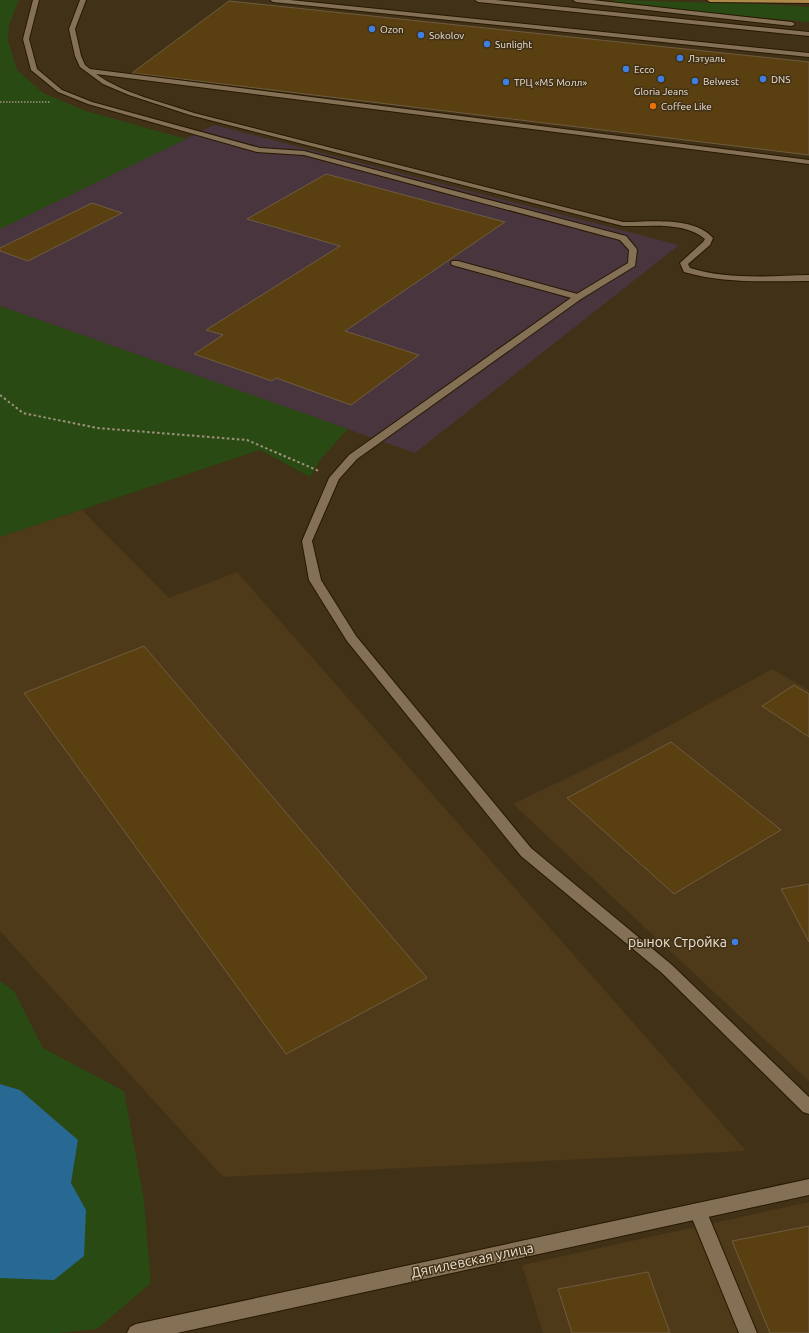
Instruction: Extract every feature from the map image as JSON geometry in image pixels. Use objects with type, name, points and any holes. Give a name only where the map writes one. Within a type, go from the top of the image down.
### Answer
[{"type":"main road","points":[[710,0],[809,1]]},
{"type":"street","points":[[36,0],[26,39],[34,70],[60,91],[90,103],[260,150],[304,153],[623,238],[633,250],[632,264],[578,297],[388,431],[353,458],[334,478],[307,541],[315,580],[351,638],[526,852],[667,969],[809,1107]]},
{"type":"street","points":[[83,0],[72,29],[78,56],[82,66],[106,83],[131,94],[192,114],[623,224],[673,225],[697,229],[705,233],[709,238],[707,243],[684,264],[687,270],[700,275],[729,278],[809,278]]},
{"type":"street","points":[[273,0],[809,55]]},
{"type":"street","points":[[478,0],[809,34]]},
{"type":"street","points":[[576,0],[801,25]]},
{"type":"street","points":[[88,71],[809,162]]},
{"type":"street","points":[[454,263],[578,297]]},
{"type":"street","name":"Дягилевская улица","points":[[136,1333],[809,1187]]},
{"type":"street","points":[[698,1211],[748,1333]]},
{"type":"path","points":[[0,102],[51,102]]},
{"type":"path","points":[[0,395],[23,413],[96,428],[247,440],[334,478]]},
{"type":"shaded area","points":[[214,125],[679,245],[415,453],[0,306],[0,229]]},
{"type":"shaded area","points":[[82,510],[169,598],[237,572],[746,1151],[223,1177],[0,931],[0,537]]},
{"type":"shaded area","name":"рынок Стройка","points":[[772,669],[809,690],[809,1081],[513,804],[625,750]]},
{"type":"shaded area","points":[[809,1202],[809,1333],[543,1333],[522,1265]]},
{"type":"green space","points":[[0,0],[19,0],[9,25],[8,40],[17,70],[43,93],[86,111],[186,139],[0,229]]},
{"type":"green space","points":[[614,0],[762,4],[809,7],[809,22],[611,3]]},
{"type":"green space","points":[[0,306],[348,429],[321,459],[310,477],[260,450],[0,537]]},
{"type":"green space","points":[[0,981],[14,991],[43,1048],[124,1091],[144,1200],[151,1283],[97,1329],[59,1333],[0,1333],[0,1278],[8,1278],[86,1210],[71,1183],[78,1140],[20,1090],[0,1084]]},
{"type":"water","points":[[0,1084],[20,1090],[78,1140],[71,1183],[86,1210],[84,1256],[54,1280],[0,1278]]},
{"type":"building","name":"ТРЦ «М5 Молл»","points":[[229,1],[809,62],[809,155],[132,73]]},
{"type":"building","points":[[326,174],[505,222],[345,331],[419,355],[351,405],[276,378],[272,381],[194,354],[223,335],[206,330],[340,246],[247,219]]},
{"type":"building","points":[[92,203],[122,213],[28,261],[0,251],[0,248]]},
{"type":"building","points":[[144,646],[427,978],[286,1054],[24,693]]},
{"type":"building","points":[[794,685],[809,694],[809,737],[762,706]]},
{"type":"building","points":[[671,742],[781,830],[674,894],[567,798]]},
{"type":"building","points":[[809,884],[809,942],[781,889]]},
{"type":"building","points":[[809,1226],[809,1333],[770,1333],[732,1241]]},
{"type":"building","points":[[648,1272],[670,1333],[572,1333],[558,1289]]},
{"type":"place","name":"Ozon","points":[[372,29]]},
{"type":"place","name":"Sokolov","points":[[421,35]]},
{"type":"place","name":"Sunlight","points":[[487,44]]},
{"type":"place","name":"Лэтуаль","points":[[680,58]]},
{"type":"place","name":"Ecco","points":[[626,69]]},
{"type":"place","name":"Gloria Jeans","points":[[661,79]]},
{"type":"place","name":"DNS","points":[[763,79]]},
{"type":"place","name":"Belwest","points":[[695,81]]},
{"type":"place","name":"ТРЦ «М5 Молл»","points":[[506,82]]},
{"type":"place","name":"Coffee Like","points":[[653,106]]},
{"type":"place","name":"рынок Стройка","points":[[735,942]]}]
